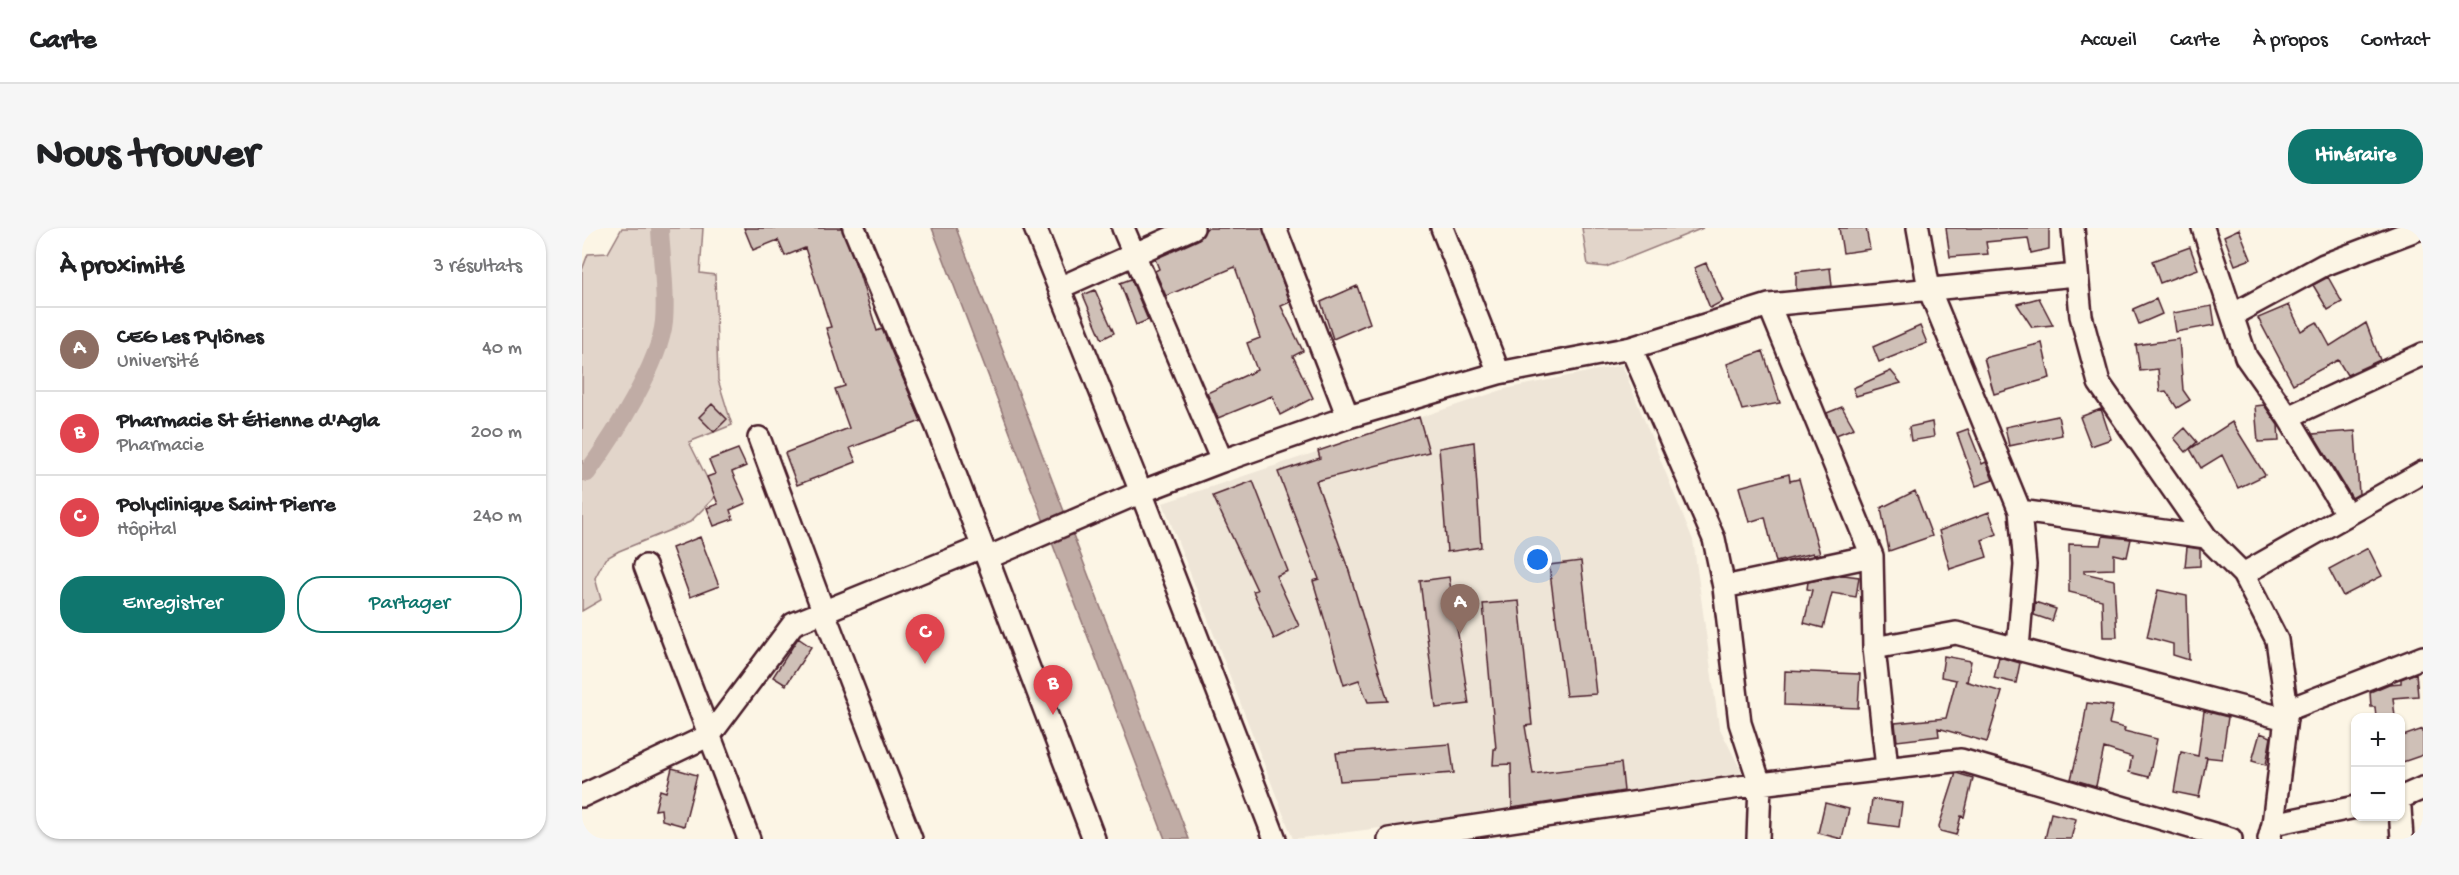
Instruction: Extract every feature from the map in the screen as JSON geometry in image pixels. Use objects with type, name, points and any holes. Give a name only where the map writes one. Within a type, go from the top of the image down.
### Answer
[{"type":"street","points":[[854,228],[937,427],[1094,839]]},
{"type":"street","points":[[1035,228],[1141,492],[1275,839]]},
{"type":"street","points":[[1123,228],[1132,254],[1222,461]]},
{"type":"street","points":[[1059,288],[1192,228]]},
{"type":"street","points":[[1275,228],[1348,417]]},
{"type":"street","points":[[1442,228],[1500,373]]},
{"type":"street","points":[[1918,228],[1929,289],[2020,511],[2025,565],[2018,648]]},
{"type":"street","points":[[2073,228],[2081,316],[2099,383],[2206,537],[2243,574],[2277,640],[2287,715],[2270,832],[2351,808]]},
{"type":"street","points":[[2203,228],[2246,357],[2288,417],[2347,516]]},
{"type":"street","points":[[2232,315],[2340,258],[2421,228]]},
{"type":"street","points":[[582,796],[710,735],[793,624],[823,610],[1048,531],[1222,461],[1348,417],[1500,373],[1631,348],[1769,305],[2076,275]]},
{"type":"street","points":[[1769,305],[1872,556],[1874,648],[1887,768]]},
{"type":"street","points":[[1631,348],[1714,539],[1724,587],[1740,723],[1760,784],[1758,839]]},
{"type":"street","points":[[2288,417],[2423,354]]},
{"type":"street","points":[[759,438],[911,839]]},
{"type":"street","points":[[2243,574],[2423,472]]},
{"type":"street","points":[[2020,511],[2206,537]]},
{"type":"street","points":[[1724,587],[1872,556]]},
{"type":"street","points":[[645,566],[749,839]]},
{"type":"street","points":[[1874,648],[1956,633],[2287,715],[2423,657]]},
{"type":"street","points":[[1389,839],[1467,833],[1760,784],[1961,760],[2231,839]]},
{"type":"street","points":[[2405,796],[2423,788]]},
{"type":"street","points":[[2401,821],[2402,839]]},
{"type":"shaded area","points":[[622,228],[703,228],[700,273],[715,275],[718,380],[732,425],[689,442],[716,496],[690,522],[605,559],[595,578],[601,600],[582,611],[582,270],[588,254],[608,253]]},
{"type":"shaded area","points":[[932,228],[956,228],[1189,839],[1165,839]]},
{"type":"shaded area","points":[[1582,228],[1703,228],[1606,267],[1588,265]]},
{"type":"shaded area","points":[[1622,365],[1693,540],[1719,727],[1747,782],[1293,839],[1163,503],[1505,389]]},
{"type":"building","points":[[744,228],[842,228],[877,331],[882,329],[921,421],[850,448],[856,462],[797,485],[785,453],[849,428],[835,389],[845,386],[826,328],[831,327],[805,248],[785,256],[778,240],[753,250]]},
{"type":"building","points":[[1207,228],[1263,228],[1290,302],[1281,306],[1303,351],[1293,356],[1313,398],[1280,415],[1272,396],[1218,418],[1207,393],[1257,370],[1247,343],[1260,338],[1235,267],[1166,296],[1155,271],[1159,269],[1155,259],[1198,240]]},
{"type":"building","points":[[1839,228],[1866,228],[1870,249],[1843,253]]},
{"type":"building","points":[[1946,228],[2049,228],[2049,249],[2031,253],[2028,238],[1986,242],[1988,254],[1950,257]]},
{"type":"building","points":[[2239,229],[2251,259],[2235,265],[2224,236]]},
{"type":"building","points":[[2190,247],[2198,269],[2160,283],[2152,261]]},
{"type":"building","points":[[1706,263],[1723,301],[1710,308],[1694,268]]},
{"type":"building","points":[[1830,268],[1832,286],[1796,290],[1796,272]]},
{"type":"building","points":[[2328,277],[2342,302],[2328,310],[2313,285]]},
{"type":"building","points":[[1131,279],[1148,320],[1136,325],[1120,283]]},
{"type":"building","points":[[1357,286],[1370,323],[1333,339],[1321,302]]},
{"type":"building","points":[[1095,290],[1114,333],[1102,339],[1083,295]]},
{"type":"building","points":[[2039,298],[2053,325],[2032,327],[2017,304]]},
{"type":"building","points":[[2156,299],[2162,314],[2139,324],[2133,309]]},
{"type":"building","points":[[2289,305],[2301,331],[2317,322],[2330,346],[2366,323],[2380,360],[2347,375],[2338,360],[2293,384],[2258,318]]},
{"type":"building","points":[[2212,306],[2215,325],[2176,332],[2173,313]]},
{"type":"building","points":[[1920,326],[1927,343],[1879,362],[1873,347]]},
{"type":"building","points":[[2179,339],[2183,390],[2190,400],[2177,408],[2166,391],[2160,392],[2158,369],[2140,371],[2136,345]]},
{"type":"building","points":[[2042,343],[2050,378],[1994,394],[1984,358]]},
{"type":"building","points":[[1763,351],[1780,403],[1742,410],[1727,364]]},
{"type":"building","points":[[1891,371],[1901,383],[1856,396],[1853,388]]},
{"type":"building","points":[[712,404],[727,419],[714,432],[699,417]]},
{"type":"building","points":[[2264,405],[2278,425],[2279,441],[2258,442],[2255,406]]},
{"type":"building","points":[[1842,407],[1854,428],[1836,435],[1827,413]]},
{"type":"building","points":[[2101,409],[2111,439],[2091,446],[2080,417]]},
{"type":"building","points":[[2058,416],[2062,435],[2009,446],[2005,427]]},
{"type":"building","points":[[1419,417],[1429,452],[1316,481],[1349,571],[1388,701],[1368,702],[1359,680],[1344,685],[1313,581],[1319,579],[1278,472],[1320,458],[1318,451]]},
{"type":"building","points":[[1932,422],[1934,437],[1911,441],[1909,427]]},
{"type":"building","points":[[2232,422],[2265,475],[2238,488],[2222,455],[2201,468],[2190,449]]},
{"type":"building","points":[[2185,428],[2197,442],[2186,452],[2174,438]]},
{"type":"building","points":[[1968,429],[1982,464],[1986,462],[1993,480],[1976,486],[1957,433]]},
{"type":"building","points":[[2355,431],[2359,494],[2352,498],[2313,434]]},
{"type":"building","points":[[1474,442],[1481,547],[1447,552],[1439,448]]},
{"type":"building","points":[[738,449],[746,466],[732,472],[746,503],[730,510],[733,519],[714,526],[707,508],[718,504],[707,477],[715,474],[709,460]]},
{"type":"building","points":[[1789,474],[1790,481],[1799,479],[1820,554],[1813,555],[1813,553],[1776,562],[1765,517],[1749,522],[1739,487]]},
{"type":"building","points":[[1253,481],[1288,571],[1276,576],[1299,626],[1274,639],[1253,591],[1257,590],[1213,496]]},
{"type":"building","points":[[1915,491],[1932,536],[1889,551],[1881,508]]},
{"type":"building","points":[[1989,512],[1997,534],[1982,540],[1987,557],[1950,569],[1939,531]]},
{"type":"building","points":[[2103,536],[2131,539],[2127,557],[2114,554],[2114,569],[2084,570],[2084,573],[2114,580],[2117,637],[2103,637],[2102,600],[2069,592],[2069,544],[2101,545]]},
{"type":"building","points":[[700,537],[719,586],[690,597],[672,548]]},
{"type":"building","points":[[2187,547],[2200,549],[2200,566],[2185,567]]},
{"type":"building","points":[[2368,548],[2382,576],[2343,596],[2329,569]]},
{"type":"building","points":[[1581,561],[1596,694],[1566,696],[1549,565]]},
{"type":"building","points":[[1844,575],[1859,577],[1856,597],[1832,593],[1823,628],[1804,623],[1812,590],[1807,589],[1808,582]]},
{"type":"building","points":[[1449,577],[1469,704],[1436,708],[1420,581]]},
{"type":"building","points":[[2158,590],[2187,596],[2189,660],[2173,655],[2173,644],[2147,637]]},
{"type":"building","points":[[1519,601],[1532,725],[1525,726],[1533,774],[1621,763],[1624,791],[1512,808],[1511,764],[1493,765],[1494,749],[1496,749],[1483,604]]},
{"type":"building","points":[[2035,602],[2056,609],[2052,621],[2034,615]]},
{"type":"building","points":[[798,638],[811,647],[786,685],[773,677]]},
{"type":"building","points":[[1944,656],[1971,661],[1967,682],[2002,692],[1987,742],[1938,728],[1939,736],[1897,741],[1895,723],[1946,718],[1956,680],[1941,677]]},
{"type":"building","points":[[1999,657],[2020,663],[2016,683],[1994,678]]},
{"type":"building","points":[[1785,671],[1860,674],[1858,708],[1784,705]]},
{"type":"building","points":[[2416,673],[2418,696],[2393,698],[2395,713],[2376,713],[2375,707],[2371,707],[2370,692],[2389,684],[2401,683],[2401,679]]},
{"type":"building","points":[[2087,703],[2113,706],[2109,724],[2125,728],[2124,731],[2157,739],[2149,777],[2129,772],[2132,757],[2104,748],[2096,786],[2071,779]]},
{"type":"building","points":[[2204,711],[2228,717],[2222,759],[2207,757],[2199,797],[2174,792],[2181,752],[2198,756]]},
{"type":"building","points":[[2423,729],[2423,755],[2405,761],[2405,735]]},
{"type":"building","points":[[2260,733],[2271,737],[2266,765],[2252,761]]},
{"type":"building","points":[[1450,744],[1454,773],[1340,781],[1336,753]]},
{"type":"building","points":[[672,768],[697,775],[684,826],[662,820],[661,809],[655,810],[660,790],[666,792]]},
{"type":"building","points":[[1956,773],[1973,778],[1964,817],[1961,816],[1956,835],[1940,831],[1939,826]]},
{"type":"building","points":[[1872,799],[1902,803],[1899,827],[1869,823]]},
{"type":"building","points":[[1825,803],[1849,809],[1842,839],[1818,833]]},
{"type":"building","points":[[2051,813],[2076,819],[2071,839],[2045,839]]},
{"type":"waterway","points":[[587,473],[634,400],[661,338],[665,298],[660,228]]},
{"type":"place","name":"CEG Les Pylônes","points":[[1460,634]]},
{"type":"place","name":"Polyclinique Saint Pierre","points":[[925,664]]},
{"type":"place","name":"Pharmacie St Étienne d'Agla","points":[[1053,715]]}]
